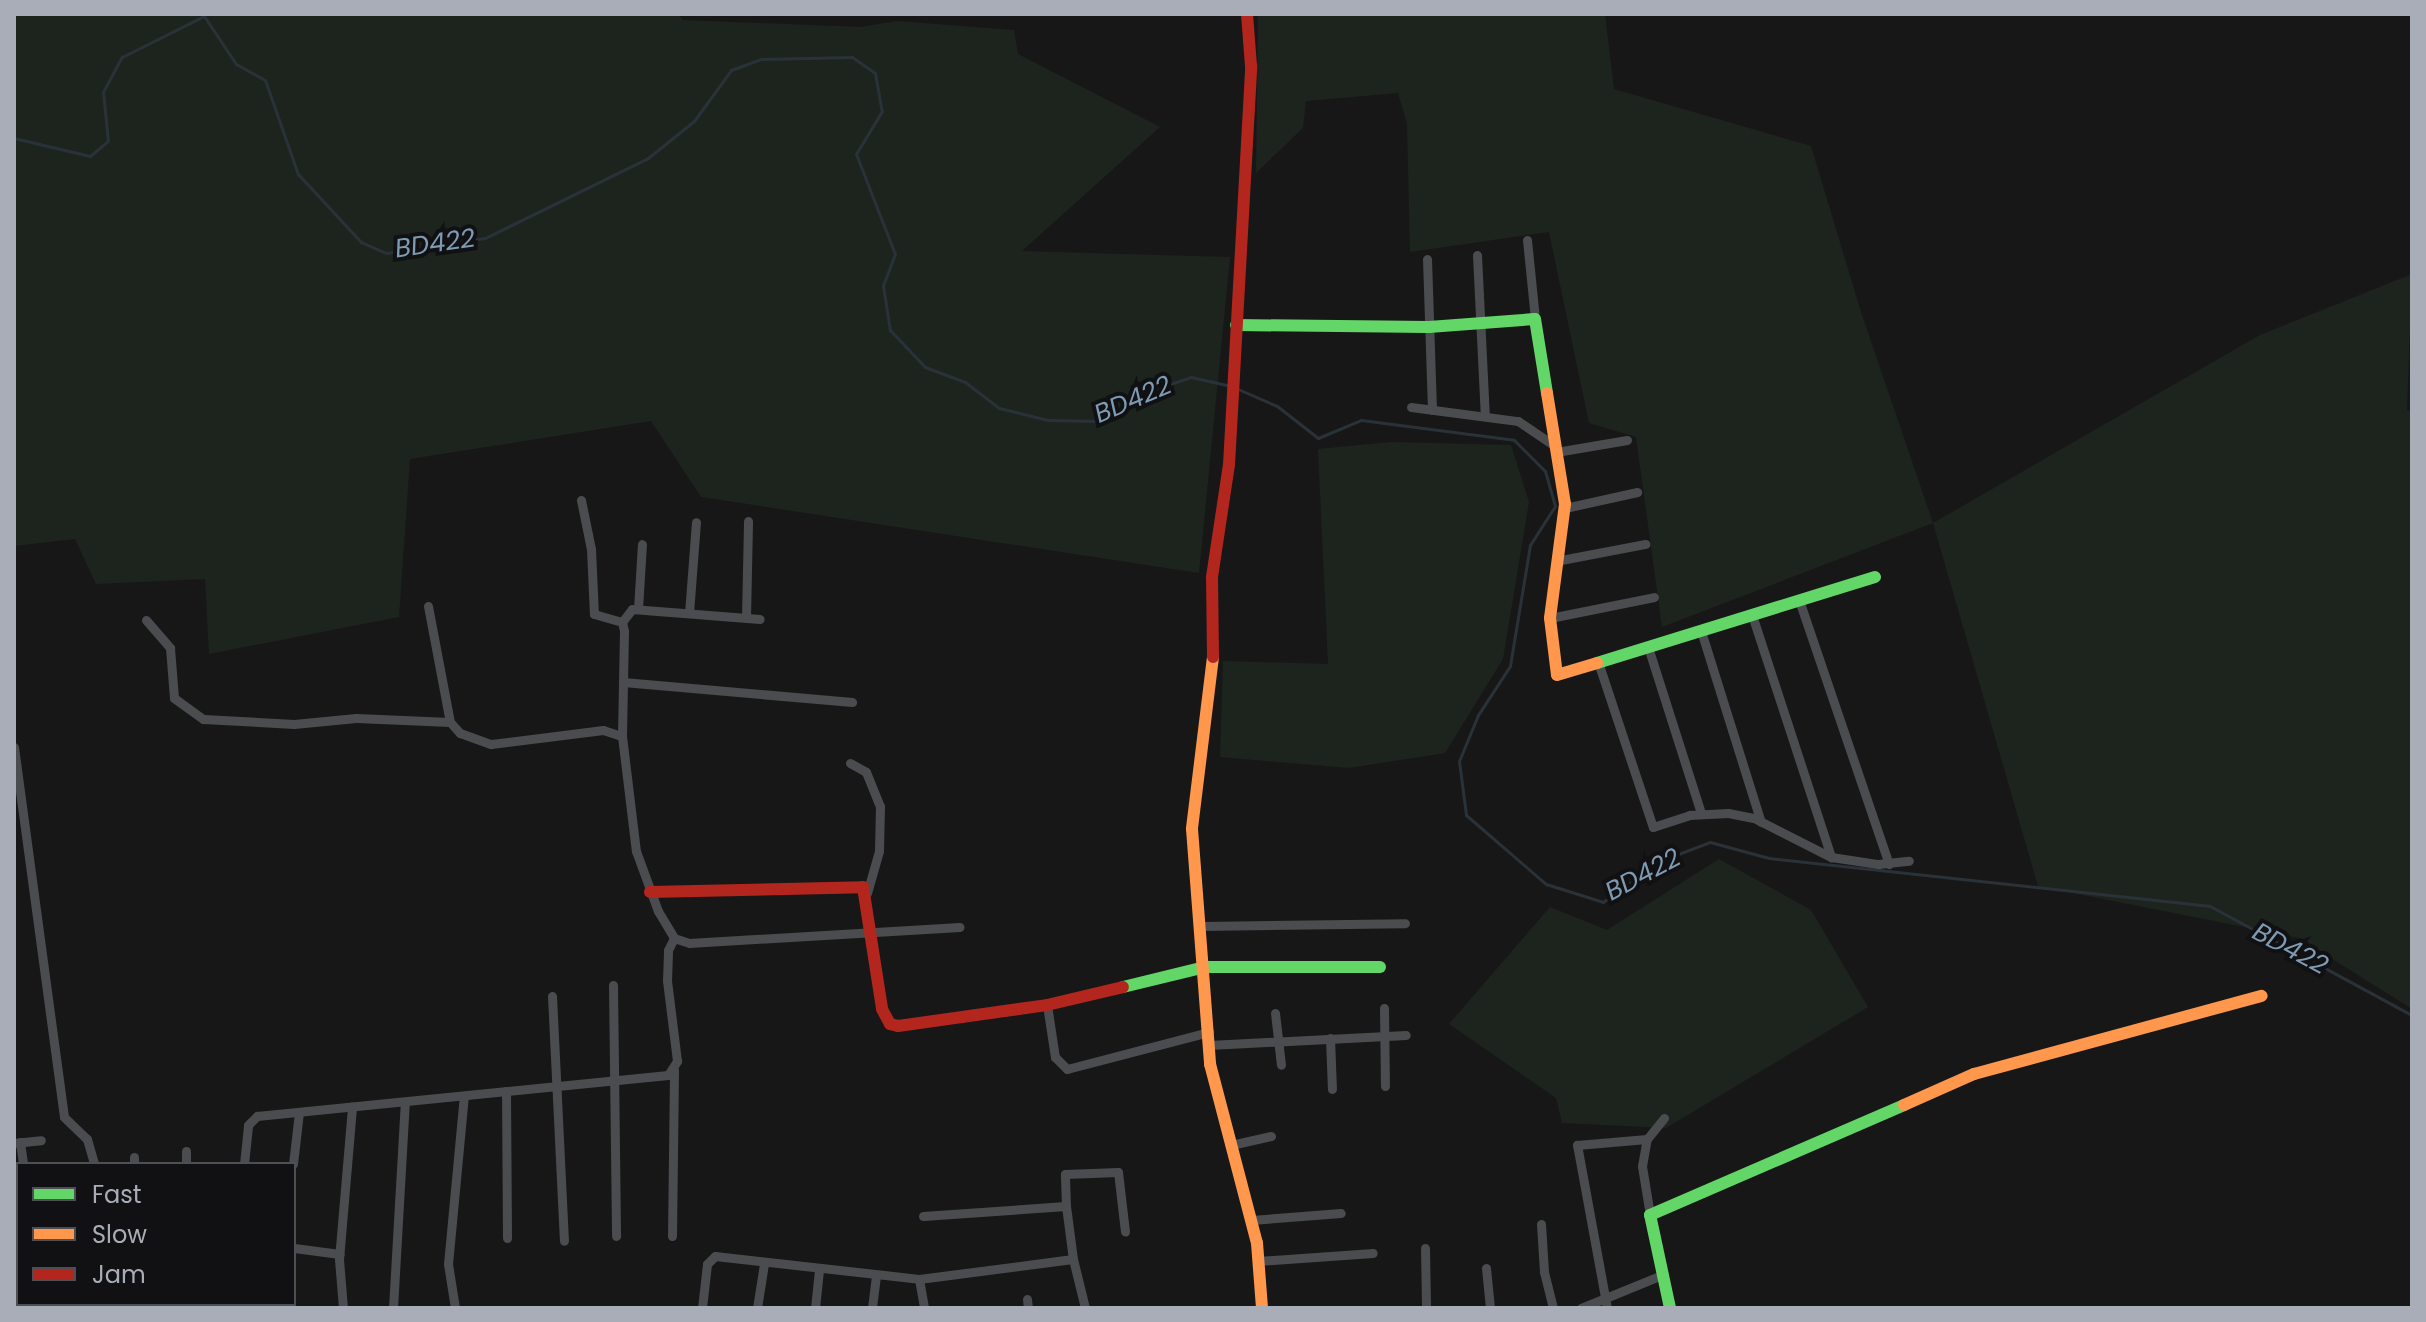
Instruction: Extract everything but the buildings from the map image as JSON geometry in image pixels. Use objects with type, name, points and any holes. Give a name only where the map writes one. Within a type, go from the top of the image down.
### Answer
[{"type":"street","points":[[1247,14],[1251,66],[1229,465],[1212,577],[1213,660],[1192,829],[1209,1038],[1231,1145],[1251,1220],[1262,1308]]},
{"type":"street","points":[[1527,240],[1535,319],[1565,508],[1561,560],[1550,618],[1557,675],[1875,577]]},
{"type":"street","points":[[1477,255],[1485,416]]},
{"type":"street","points":[[1427,259],[1432,410]]},
{"type":"street","points":[[1236,325],[1481,326],[1535,319]]},
{"type":"street","points":[[1411,407],[1526,424],[1555,449],[1627,440]]},
{"type":"street","points":[[1565,508],[1637,492]]},
{"type":"street","points":[[581,500],[591,549],[594,614],[622,622]]},
{"type":"street","points":[[746,618],[748,521]]},
{"type":"street","points":[[689,613],[696,522]]},
{"type":"street","points":[[638,609],[642,544]]},
{"type":"street","points":[[1561,560],[1645,544]]},
{"type":"street","points":[[1550,618],[1654,597]]},
{"type":"street","points":[[1799,600],[1889,864]]},
{"type":"street","points":[[428,606],[450,722],[460,733],[491,744],[603,730],[622,736]]},
{"type":"street","points":[[760,619],[632,609],[622,622],[622,736],[636,851],[650,892],[674,938],[689,943],[960,927]]},
{"type":"street","points":[[1752,615],[1831,857]]},
{"type":"street","points":[[146,620],[170,648],[174,698],[203,719],[294,724],[356,718],[450,722]]},
{"type":"street","points":[[1701,631],[1761,822]]},
{"type":"street","points":[[1648,647],[1701,813]]},
{"type":"street","points":[[1598,662],[1653,827],[1701,813],[1728,813],[1761,822],[1831,857],[1889,864],[1909,861]]},
{"type":"street","points":[[623,682],[852,702]]},
{"type":"street","points":[[14,747],[64,1117],[87,1139],[93,1162]]},
{"type":"street","points":[[850,763],[866,772],[880,806],[879,851],[867,893],[882,1009],[890,1024],[1047,1005],[1205,967],[1380,967]]},
{"type":"street","points":[[650,892],[856,886],[867,893]]},
{"type":"street","points":[[1201,926],[1405,923]]},
{"type":"street","points":[[672,1236],[674,1070],[677,1061],[667,981],[668,950],[674,938]]},
{"type":"street","points":[[613,985],[616,1236]]},
{"type":"street","points":[[552,996],[554,1087],[564,1241]]},
{"type":"street","points":[[1650,1215],[1974,1074],[2262,996]]},
{"type":"street","points":[[1047,1005],[1055,1057],[1067,1069],[1209,1038],[1277,1041],[1406,1035]]},
{"type":"street","points":[[1384,1008],[1385,1086]]},
{"type":"street","points":[[1275,1013],[1281,1065]]},
{"type":"street","points":[[1330,1038],[1332,1089]]},
{"type":"street","points":[[244,1162],[250,1119],[668,1075],[674,1070]]},
{"type":"street","points":[[506,1091],[507,1238]]},
{"type":"street","points":[[455,1308],[448,1264],[464,1096]]},
{"type":"street","points":[[393,1308],[405,1102]]},
{"type":"street","points":[[343,1308],[340,1254],[352,1107]]},
{"type":"street","points":[[293,1162],[299,1112]]},
{"type":"street","points":[[1664,1118],[1647,1139],[1642,1189],[1670,1308]]},
{"type":"street","points":[[1231,1145],[1271,1136]]},
{"type":"street","points":[[1606,1303],[1577,1145],[1581,1140],[1647,1139]]},
{"type":"street","points":[[17,1143],[41,1140]]},
{"type":"street","points":[[186,1151],[186,1162]]},
{"type":"street","points":[[1085,1308],[1073,1259],[1065,1174],[1118,1172],[1125,1232]]},
{"type":"street","points":[[923,1216],[1066,1206]]},
{"type":"street","points":[[1251,1220],[1341,1213]]},
{"type":"street","points":[[1541,1224],[1544,1272],[1553,1308]]},
{"type":"street","points":[[296,1248],[340,1254]]},
{"type":"street","points":[[1425,1248],[1426,1308]]},
{"type":"street","points":[[1258,1261],[1373,1253]]},
{"type":"street","points":[[702,1308],[710,1258],[919,1279],[1073,1259]]},
{"type":"street","points":[[757,1308],[764,1264]]},
{"type":"street","points":[[1486,1268],[1490,1308]]},
{"type":"street","points":[[815,1308],[819,1269]]},
{"type":"street","points":[[872,1308],[876,1275]]},
{"type":"street","points":[[1581,1308],[1606,1303],[1662,1275]]},
{"type":"street","points":[[919,1279],[924,1308]]},
{"type":"shaded area","points":[[14,14],[678,14],[683,20],[861,27],[897,21],[1014,30],[1018,54],[1160,127],[1022,251],[1230,257],[1199,573],[701,497],[651,421],[410,459],[399,617],[209,654],[205,579],[96,584],[75,539],[14,546]]},
{"type":"shaded area","points":[[1258,14],[1605,14],[1614,89],[1811,146],[1861,312],[1933,523],[1662,627],[1636,437],[1589,423],[1549,232],[1410,252],[1407,123],[1398,93],[1306,101],[1303,128],[1256,173]]},
{"type":"shaded area","points":[[2412,274],[2407,410],[2412,412],[2412,1009],[2299,938],[2038,886],[1933,523],[2260,335]]},
{"type":"shaded area","points":[[1391,442],[1511,445],[1529,502],[1503,659],[1445,753],[1349,768],[1220,757],[1223,661],[1328,664],[1318,449]]},
{"type":"shaded area","points":[[1719,859],[1811,910],[1868,1007],[1666,1128],[1562,1123],[1556,1098],[1449,1024],[1550,907],[1607,930]]},
{"type":"waterway","name":"BD422","points":[[14,138],[90,156],[108,141],[103,92],[122,57],[204,16],[236,64],[265,80],[298,174],[361,242],[386,253],[485,238],[648,158],[694,121],[731,70],[762,59],[852,57],[875,73],[882,111],[856,154],[895,254],[883,286],[890,330],[925,367],[965,382],[999,408],[1048,420],[1099,421],[1152,390],[1191,377],[1231,386]]},
{"type":"waterway","name":"BD422","points":[[1238,389],[1277,406],[1318,438],[1361,420],[1514,440],[1545,471],[1555,506],[1530,545],[1510,666],[1478,715],[1459,761],[1466,815],[1546,884],[1603,902],[1660,861],[1710,842],[1769,858],[2210,906],[2412,1015]]},
{"type":"traffic: fast","points":[[1236,325],[1429,327],[1535,319],[1547,393]]},
{"type":"traffic: fast","points":[[1597,663],[1875,577]]},
{"type":"traffic: fast","points":[[1123,987],[1205,967],[1380,967]]},
{"type":"traffic: fast","points":[[1670,1308],[1650,1215],[1904,1105]]},
{"type":"traffic: slow","points":[[1547,393],[1565,504],[1550,618],[1557,675],[1597,663]]},
{"type":"traffic: slow","points":[[1213,657],[1192,829],[1210,1064],[1257,1243],[1262,1308]]},
{"type":"traffic: slow","points":[[1904,1105],[1974,1074],[2262,996]]},
{"type":"traffic: jam","points":[[1213,657],[1212,577],[1229,465],[1251,66],[1247,14]]},
{"type":"traffic: jam","points":[[650,892],[863,887],[882,1009],[890,1024],[898,1026],[1047,1005],[1123,987]]}]
